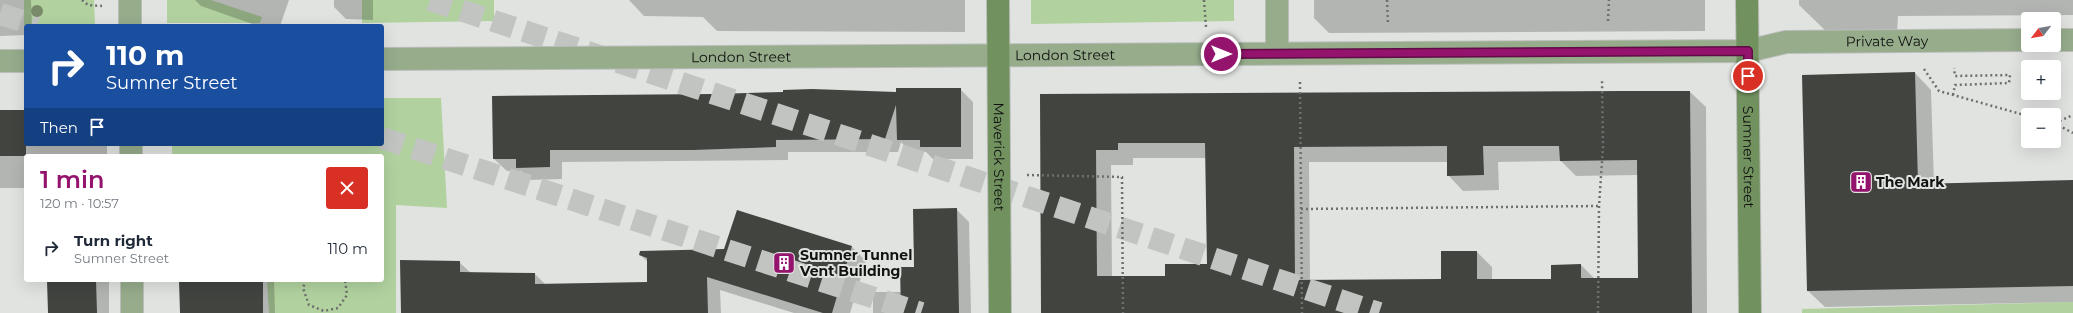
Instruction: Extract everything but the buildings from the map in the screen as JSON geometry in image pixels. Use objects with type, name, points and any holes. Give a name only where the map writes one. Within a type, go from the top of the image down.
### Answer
[{"type":"main road","name":"Maverick Street","points":[[998,0],[1000,313]]},
{"type":"main road","name":"Sumner Street","points":[[1747,0],[1750,313]]},
{"type":"street","points":[[130,0],[130,24]]},
{"type":"street","points":[[1277,0],[1278,54]]},
{"type":"street","name":"Private Way","points":[[1748,51],[1786,42],[2021,40]]},
{"type":"street","points":[[2061,40],[2073,40]]},
{"type":"street","name":"London Street","points":[[384,59],[1748,51]]},
{"type":"street","points":[[0,61],[24,61]]},
{"type":"street","points":[[132,282],[132,313]]},
{"type":"path","points":[[82,0],[88,5],[102,6]]},
{"type":"path","points":[[1204,0],[1206,28]]},
{"type":"path","points":[[1387,0],[1388,24]]},
{"type":"path","points":[[1608,21],[1609,0]]},
{"type":"path","points":[[1921,65],[1939,91],[2021,114]]},
{"type":"path","points":[[1953,95],[1955,84],[2009,83],[2010,76],[1954,76],[1954,65]]},
{"type":"path","points":[[1598,313],[1599,206],[1603,147],[1602,77]]},
{"type":"path","points":[[1300,81],[1302,313]]},
{"type":"path","points":[[2061,120],[2073,115]]},
{"type":"path","points":[[2061,126],[2073,132]]},
{"type":"path","points":[[1027,175],[1122,177],[1123,313]]},
{"type":"path","points":[[1301,209],[1599,206]]},
{"type":"path","points":[[305,282],[303,288],[309,305],[324,312],[338,308],[347,295],[345,282]]},
{"type":"green space","points":[[24,0],[94,0],[95,24],[24,24]]},
{"type":"green space","points":[[167,0],[211,0],[262,17],[260,23],[167,23]]},
{"type":"green space","points":[[362,0],[494,0],[494,21],[362,23]]},
{"type":"green space","points":[[1031,0],[1234,0],[1234,21],[1031,24]]},
{"type":"green space","points":[[384,98],[441,98],[447,208],[396,205],[396,313],[269,313],[267,282],[384,282],[384,154],[172,154],[172,146],[384,146]]},
{"type":"green space","points":[[2073,302],[2073,313],[1802,313],[1802,309]]},
{"type":"tunnel","points":[[430,0],[1379,313]]},
{"type":"tunnel","points":[[0,14],[31,24]]},
{"type":"tunnel","points":[[384,139],[921,313]]},
{"type":"place","name":"The Mark","points":[[1861,182]]},
{"type":"place","name":"Sumner Tunnel Vent Building","points":[[784,263]]},
{"type":"route","points":[[1221,54],[1748,51],[1748,76]]}]
